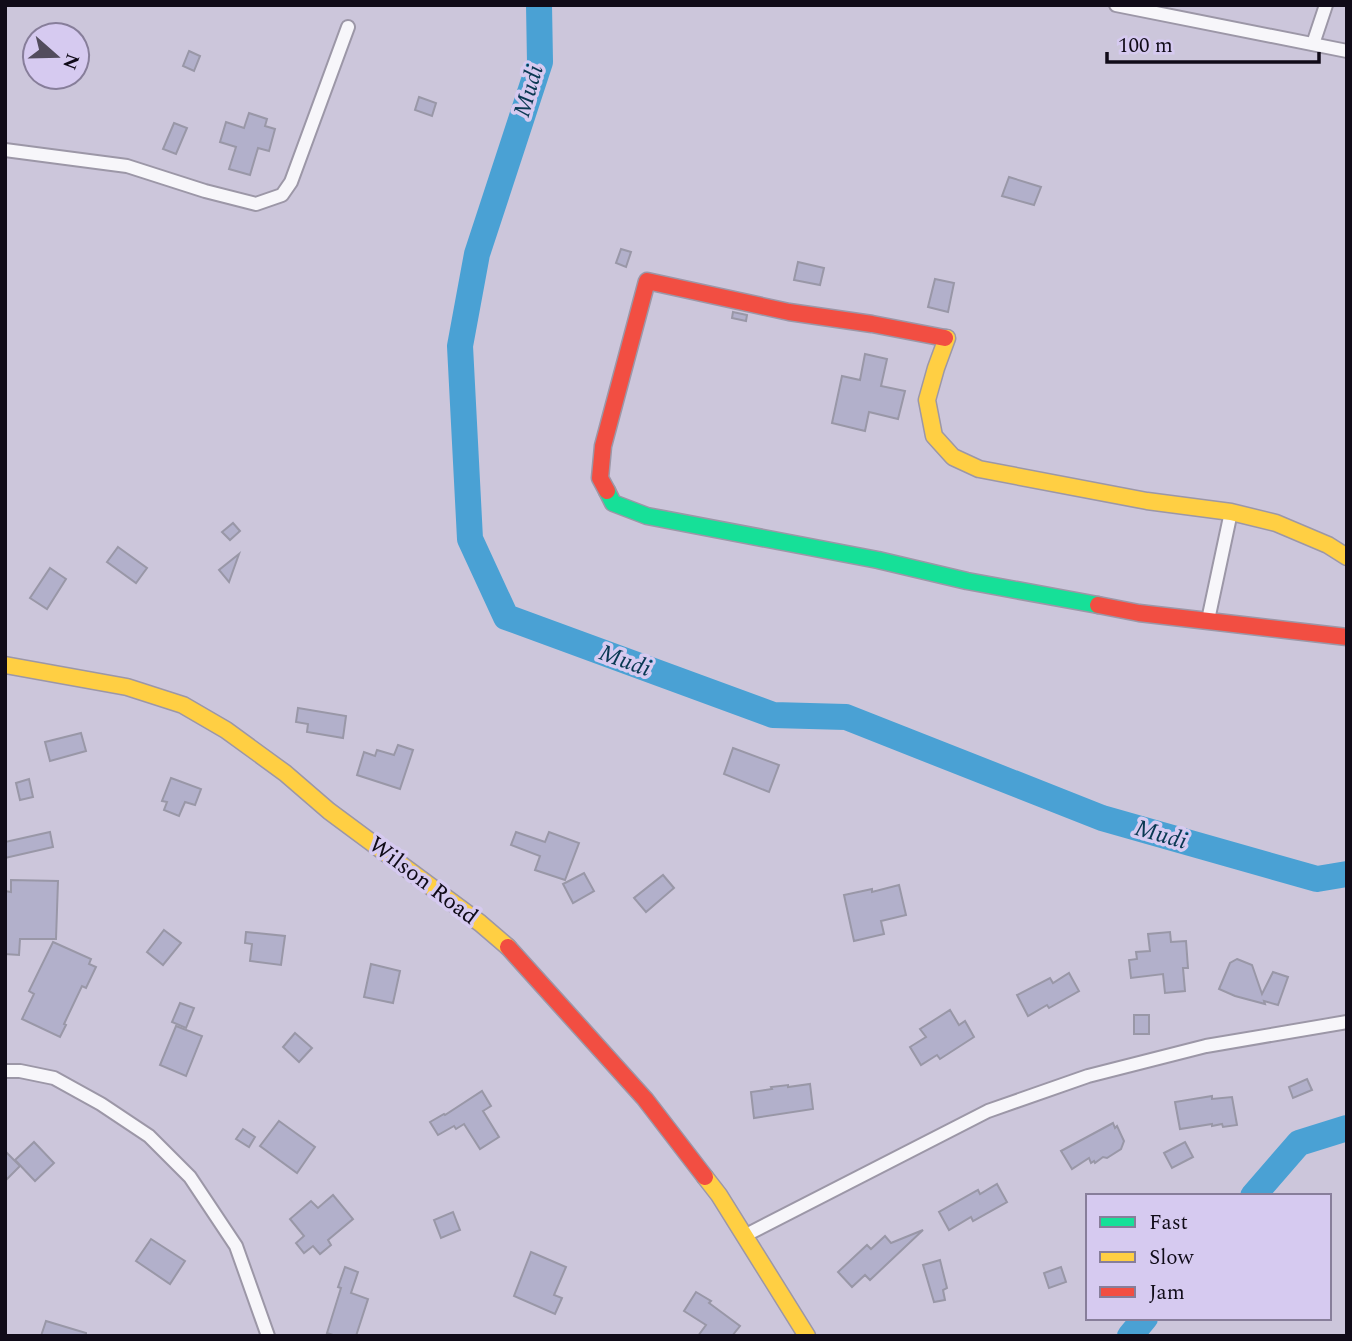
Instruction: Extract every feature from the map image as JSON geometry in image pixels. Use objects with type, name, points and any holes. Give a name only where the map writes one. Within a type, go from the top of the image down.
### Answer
[{"type":"street","points":[[1116,5],[1347,51]]},
{"type":"street","points":[[1313,44],[1326,5]]},
{"type":"street","points":[[5,150],[127,166],[256,204],[270,200],[282,195],[291,182],[348,27]]},
{"type":"street","points":[[1347,557],[1328,545],[1276,523],[1231,512],[1147,501],[1035,481],[979,469],[953,457],[934,436],[927,400],[947,338],[789,312],[647,281],[603,446],[600,478],[613,503],[647,516],[1139,613],[1347,637]]},
{"type":"street","points":[[1208,620],[1231,512]]},
{"type":"street","name":"Wilson Road","points":[[5,665],[127,687],[183,705],[226,730],[285,773],[328,811],[480,923],[514,952],[645,1099],[719,1195],[807,1336]]},
{"type":"street","points":[[744,1236],[988,1111],[1088,1076],[1193,1050],[1347,1023]]},
{"type":"street","points":[[5,1071],[20,1071],[54,1078],[101,1104],[149,1136],[190,1177],[236,1246],[268,1336]]},
{"type":"building","points":[[189,51],[200,56],[194,71],[183,66]]},
{"type":"building","points":[[419,97],[436,103],[432,116],[415,110]]},
{"type":"building","points":[[249,113],[267,119],[265,126],[275,129],[269,151],[258,148],[250,175],[229,169],[236,147],[220,142],[226,122],[244,128]]},
{"type":"building","points":[[174,123],[187,128],[176,154],[163,149]]},
{"type":"building","points":[[1009,177],[1041,187],[1034,205],[1002,196]]},
{"type":"building","points":[[621,249],[631,252],[626,267],[616,263]]},
{"type":"building","points":[[798,262],[824,268],[820,285],[794,280]]},
{"type":"building","points":[[935,279],[954,283],[948,312],[928,307]]},
{"type":"building","points":[[733,312],[747,315],[746,321],[732,318]]},
{"type":"building","points":[[865,354],[887,359],[881,386],[905,391],[898,419],[869,412],[865,431],[832,423],[842,376],[860,380]]},
{"type":"building","points":[[233,523],[240,531],[230,540],[222,532]]},
{"type":"building","points":[[118,547],[147,568],[136,583],[107,562]]},
{"type":"building","points":[[239,554],[229,582],[219,570]]},
{"type":"building","points":[[50,568],[66,579],[47,609],[30,598]]},
{"type":"building","points":[[298,708],[346,716],[343,738],[307,732],[308,724],[296,722]]},
{"type":"building","points":[[81,733],[86,751],[50,761],[45,742]]},
{"type":"building","points":[[398,745],[413,750],[400,789],[357,775],[364,752],[375,756],[377,750],[394,755]]},
{"type":"building","points":[[733,748],[779,765],[769,792],[724,774]]},
{"type":"building","points":[[171,778],[201,789],[195,805],[185,802],[179,816],[164,810],[167,802],[162,801]]},
{"type":"building","points":[[29,779],[33,797],[20,800],[16,783]]},
{"type":"building","points":[[50,832],[53,847],[5,858],[5,842]]},
{"type":"building","points":[[516,832],[545,842],[549,832],[579,843],[565,880],[535,870],[540,856],[511,845]]},
{"type":"building","points":[[584,873],[594,891],[573,903],[563,884]]},
{"type":"building","points":[[663,875],[674,888],[646,912],[634,898]]},
{"type":"building","points":[[11,880],[58,881],[56,939],[20,939],[19,955],[5,954],[5,891],[11,892]]},
{"type":"building","points":[[899,885],[906,915],[881,921],[884,934],[854,941],[844,895]]},
{"type":"building","points":[[164,930],[181,943],[163,965],[147,952]]},
{"type":"building","points":[[246,932],[285,936],[281,965],[250,961],[252,944],[245,943]]},
{"type":"building","points":[[1170,932],[1171,942],[1186,941],[1188,968],[1183,968],[1185,991],[1165,993],[1163,974],[1131,978],[1129,960],[1137,959],[1136,952],[1150,951],[1148,934]]},
{"type":"building","points":[[53,942],[91,959],[89,964],[96,967],[86,988],[82,986],[60,1037],[22,1019],[34,994],[29,991]]},
{"type":"building","points":[[1237,959],[1252,965],[1262,994],[1273,972],[1288,977],[1278,1005],[1235,996],[1219,989],[1230,963]]},
{"type":"building","points":[[371,964],[400,971],[393,1003],[364,997]]},
{"type":"building","points":[[1069,973],[1079,991],[1028,1016],[1017,995],[1050,978],[1053,983]]},
{"type":"building","points":[[180,1003],[194,1008],[186,1028],[172,1022]]},
{"type":"building","points":[[950,1010],[959,1025],[965,1021],[974,1037],[940,1059],[937,1055],[921,1065],[910,1047],[926,1037],[920,1029]]},
{"type":"building","points":[[1134,1015],[1149,1015],[1149,1034],[1134,1034]]},
{"type":"building","points":[[176,1026],[202,1036],[186,1076],[160,1065]]},
{"type":"building","points":[[295,1033],[312,1048],[299,1062],[283,1047]]},
{"type":"building","points":[[1307,1079],[1312,1090],[1293,1098],[1289,1087]]},
{"type":"building","points":[[810,1084],[813,1109],[754,1118],[751,1092],[772,1089],[771,1087]]},
{"type":"building","points":[[482,1091],[491,1106],[483,1111],[499,1137],[480,1149],[464,1124],[438,1135],[430,1122]]},
{"type":"building","points":[[1212,1096],[1212,1099],[1232,1097],[1237,1125],[1223,1127],[1222,1124],[1212,1124],[1180,1129],[1175,1102]]},
{"type":"building","points":[[279,1121],[315,1147],[297,1173],[260,1146]]},
{"type":"building","points":[[1113,1123],[1124,1141],[1121,1149],[1095,1163],[1091,1163],[1089,1158],[1072,1169],[1061,1151]]},
{"type":"building","points":[[243,1129],[255,1137],[249,1147],[236,1139]]},
{"type":"building","points":[[34,1142],[54,1163],[35,1181],[15,1160]]},
{"type":"building","points":[[1185,1142],[1193,1157],[1172,1168],[1164,1153]]},
{"type":"building","points":[[5,1151],[20,1166],[5,1181]]},
{"type":"building","points":[[997,1184],[1007,1202],[973,1221],[971,1217],[949,1230],[939,1212],[978,1190],[980,1194]]},
{"type":"building","points":[[333,1195],[353,1219],[328,1240],[331,1245],[320,1254],[313,1246],[304,1253],[296,1243],[304,1236],[290,1219],[311,1201],[318,1208]]},
{"type":"building","points":[[453,1212],[460,1230],[441,1238],[434,1220]]},
{"type":"building","points":[[923,1230],[870,1280],[865,1275],[852,1287],[838,1272],[867,1245],[871,1249],[885,1236],[891,1243]]},
{"type":"building","points":[[151,1239],[185,1261],[170,1284],[136,1261]]},
{"type":"building","points":[[531,1252],[566,1267],[554,1295],[562,1298],[555,1314],[514,1296]]},
{"type":"building","points":[[940,1260],[947,1288],[943,1290],[945,1300],[934,1302],[923,1265]]},
{"type":"building","points":[[345,1267],[358,1272],[351,1293],[368,1299],[356,1336],[327,1333]]},
{"type":"building","points":[[1061,1267],[1066,1282],[1049,1288],[1044,1273]]},
{"type":"building","points":[[696,1292],[740,1326],[732,1336],[698,1336],[706,1325],[684,1311]]},
{"type":"building","points":[[46,1321],[86,1333],[86,1336],[41,1336]]},
{"type":"waterway","name":"Mudi","points":[[539,5],[540,62],[477,254],[460,346],[470,539],[506,617],[773,715],[846,717],[1102,818],[1317,879],[1347,874]]},
{"type":"waterway","name":"Mudi","points":[[1255,1194],[1299,1143],[1347,1128]]},
{"type":"waterway","name":"Mudi","points":[[1130,1336],[1143,1320]]},
{"type":"traffic: fast","points":[[607,491],[613,503],[647,516],[1098,605]]},
{"type":"traffic: slow","points":[[945,338],[927,400],[934,436],[953,457],[979,469],[1147,501],[1231,512],[1276,523],[1328,545],[1347,557]]},
{"type":"traffic: slow","points":[[5,665],[127,687],[183,705],[226,730],[285,773],[329,811],[480,923],[508,947]]},
{"type":"traffic: slow","points":[[705,1177],[807,1336]]},
{"type":"traffic: jam","points":[[607,491],[600,478],[603,446],[647,281],[789,312],[945,338]]},
{"type":"traffic: jam","points":[[1098,605],[1139,613],[1347,637]]},
{"type":"traffic: jam","points":[[508,947],[645,1099],[705,1177]]}]
